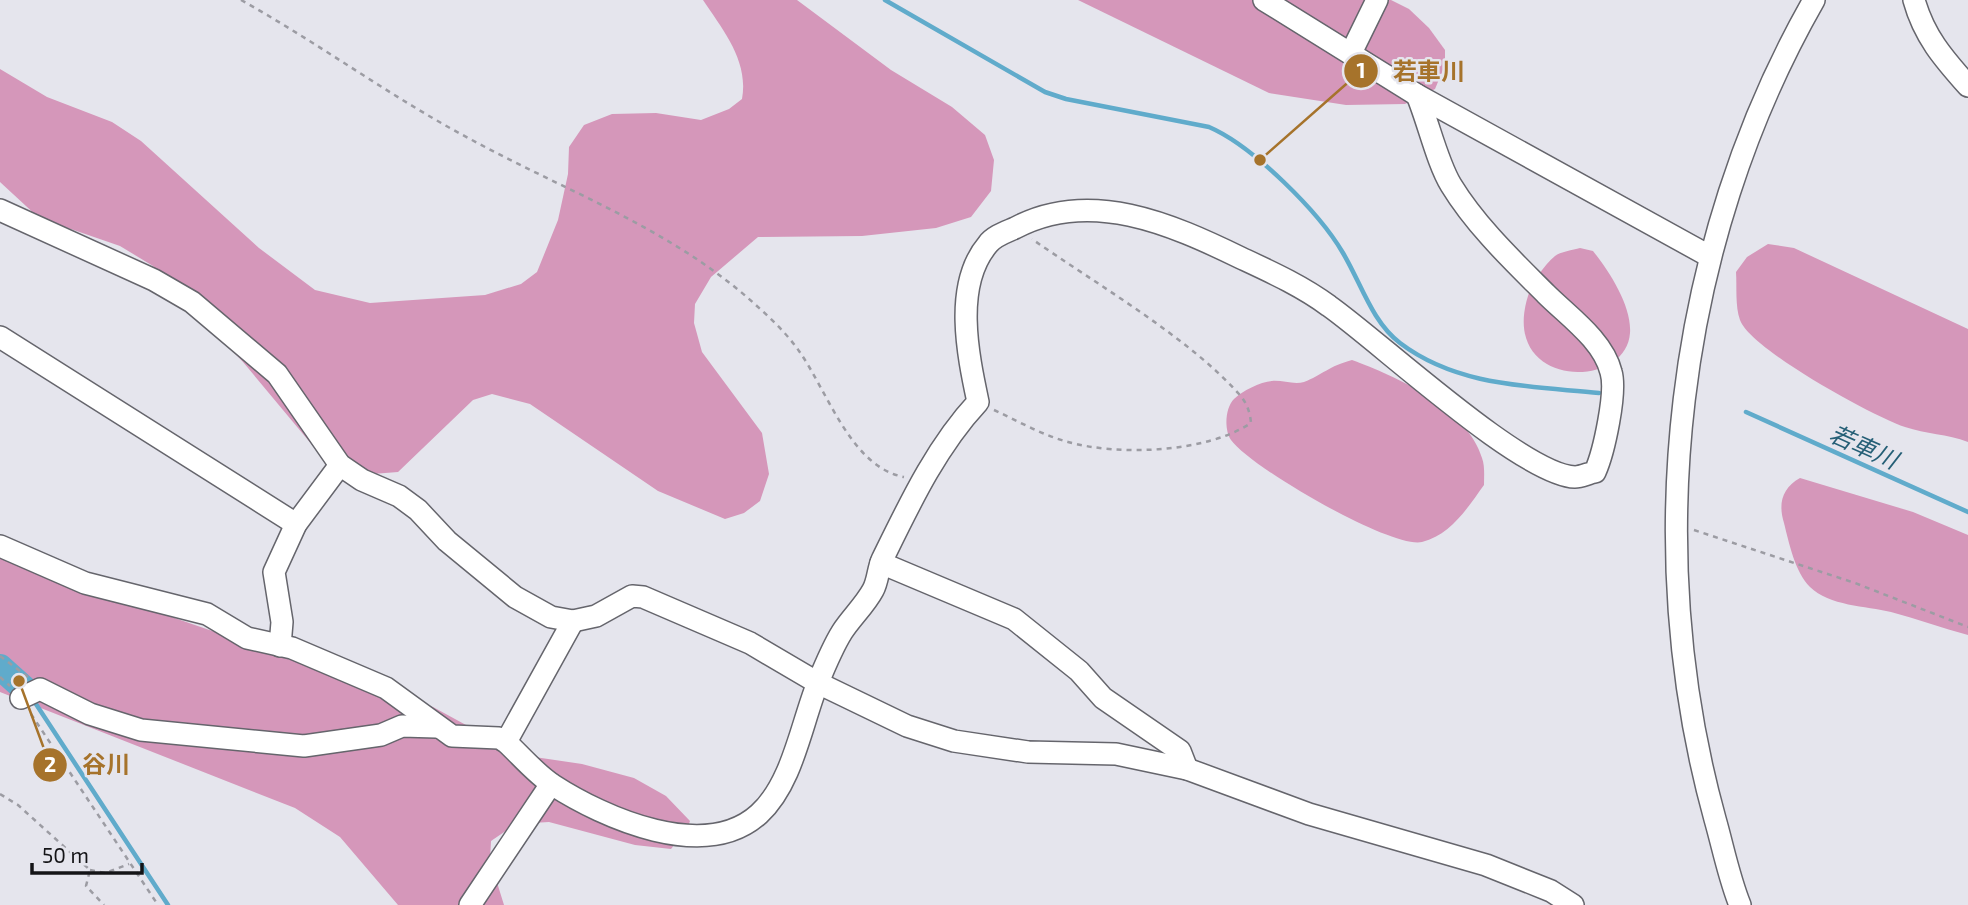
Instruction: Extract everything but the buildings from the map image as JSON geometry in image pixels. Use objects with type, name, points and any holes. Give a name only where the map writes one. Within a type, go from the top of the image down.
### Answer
[{"type":"street","points":[[1264,0],[1417,95],[1709,256]]},
{"type":"street","points":[[1351,53],[1377,0]]},
{"type":"street","points":[[1740,905],[1704,776],[1685,673],[1676,524],[1686,396],[1709,256],[1746,143],[1814,0]]},
{"type":"street","points":[[1914,0],[1920,23],[1934,48],[1968,86]]},
{"type":"street","points":[[0,546],[85,583],[207,614],[247,638],[280,646],[386,688],[413,705],[436,727],[452,736],[499,738],[551,784],[635,826],[693,836],[721,836],[742,827],[760,814],[772,798],[841,633],[874,589],[881,563],[925,481],[936,454],[978,402],[967,337],[968,295],[976,261],[989,241],[1032,218],[1060,211],[1087,209],[1130,215],[1171,226],[1278,275],[1329,305],[1471,418],[1547,469],[1575,477],[1595,472],[1601,460],[1611,397],[1612,373],[1605,358],[1585,331],[1500,248],[1450,184],[1417,95]]},
{"type":"street","points":[[0,210],[154,280],[192,302],[277,374],[340,465],[362,480],[399,496],[418,510],[447,541],[515,597],[551,617],[573,621],[596,616],[632,596],[643,597],[750,643],[818,683],[907,726],[954,741],[1028,752],[1116,754],[1187,769],[1310,814],[1486,865],[1551,891],[1573,905]]},
{"type":"street","points":[[0,337],[296,524]]},
{"type":"street","points":[[280,646],[282,622],[274,572],[296,524],[340,465]]},
{"type":"street","points":[[881,563],[1014,619],[1079,671],[1103,698],[1180,751],[1187,769]]},
{"type":"street","points":[[506,742],[573,621]]},
{"type":"street","points":[[28,694],[141,730],[304,746],[381,735],[402,726],[436,727]]},
{"type":"street","points":[[470,905],[551,784]]},
{"type":"path","points":[[241,0],[313,40],[471,140],[655,231],[715,270],[776,323],[799,350],[858,450],[876,466],[898,476],[925,481]]},
{"type":"path","points":[[978,402],[1068,442],[1117,450],[1184,446],[1236,433],[1251,423],[1250,410],[1240,395],[1190,349],[1015,228]]},
{"type":"path","points":[[1676,524],[1855,583],[1968,627]]},
{"type":"path","points":[[0,656],[28,677],[28,694]]},
{"type":"path","points":[[0,677],[28,694],[158,905]]},
{"type":"path","points":[[0,794],[19,805],[90,870],[105,873],[131,863]]},
{"type":"path","points":[[90,870],[86,886],[104,905]]},
{"type":"shaded area","points":[[703,0],[797,0],[891,70],[952,107],[985,135],[994,160],[991,191],[971,217],[936,228],[862,236],[758,237],[711,277],[695,304],[694,323],[702,352],[762,433],[769,474],[760,501],[744,513],[725,519],[658,491],[530,404],[492,394],[473,400],[398,472],[347,476],[323,458],[243,362],[153,266],[120,246],[39,218],[0,182],[0,69],[47,97],[112,122],[141,141],[259,248],[315,290],[370,303],[485,295],[521,284],[537,272],[558,220],[568,174],[569,147],[584,125],[612,114],[656,113],[701,120],[729,109],[742,99],[742,72],[733,46]]},
{"type":"shaded area","points":[[1078,0],[1391,0],[1409,9],[1429,28],[1445,50],[1445,65],[1435,89],[1405,104],[1346,105],[1269,93]]},
{"type":"shaded area","points":[[1768,244],[1794,248],[1968,329],[1968,442],[1889,421],[1815,381],[1766,348],[1749,333],[1738,315],[1736,272],[1747,257]]},
{"type":"shaded area","points":[[1580,248],[1593,251],[1612,279],[1627,312],[1630,333],[1623,352],[1608,365],[1588,371],[1567,371],[1546,364],[1531,349],[1524,327],[1528,296],[1539,274],[1555,256]]},
{"type":"shaded area","points":[[1352,360],[1389,375],[1428,397],[1462,424],[1474,440],[1483,461],[1484,485],[1458,519],[1432,538],[1422,542],[1406,541],[1353,520],[1264,468],[1243,452],[1229,436],[1226,419],[1229,408],[1234,399],[1242,393],[1267,382],[1304,382]]},
{"type":"shaded area","points":[[1800,478],[1913,512],[1968,535],[1968,635],[1891,612],[1837,602],[1810,587],[1793,557],[1781,509],[1785,492]]},
{"type":"shaded area","points":[[0,558],[433,707],[521,755],[582,764],[634,778],[666,796],[690,821],[687,829],[671,849],[635,845],[549,822],[516,824],[491,841],[490,860],[504,905],[398,905],[340,837],[295,808],[0,692]]},
{"type":"waterway","name":"若車川","points":[[885,0],[1045,92],[1066,99],[1209,127],[1226,136],[1264,164],[1302,200],[1343,253],[1382,324],[1400,343],[1422,357],[1446,368],[1496,382],[1599,393]]},
{"type":"waterway","name":"若車川","points":[[1746,412],[1968,512]]},
{"type":"waterway","points":[[0,667],[29,693]]},
{"type":"waterway","points":[[32,698],[168,905]]},
{"type":"place","name":"若車川","points":[[1260,160]]},
{"type":"place","name":"谷川","points":[[19,681]]}]
